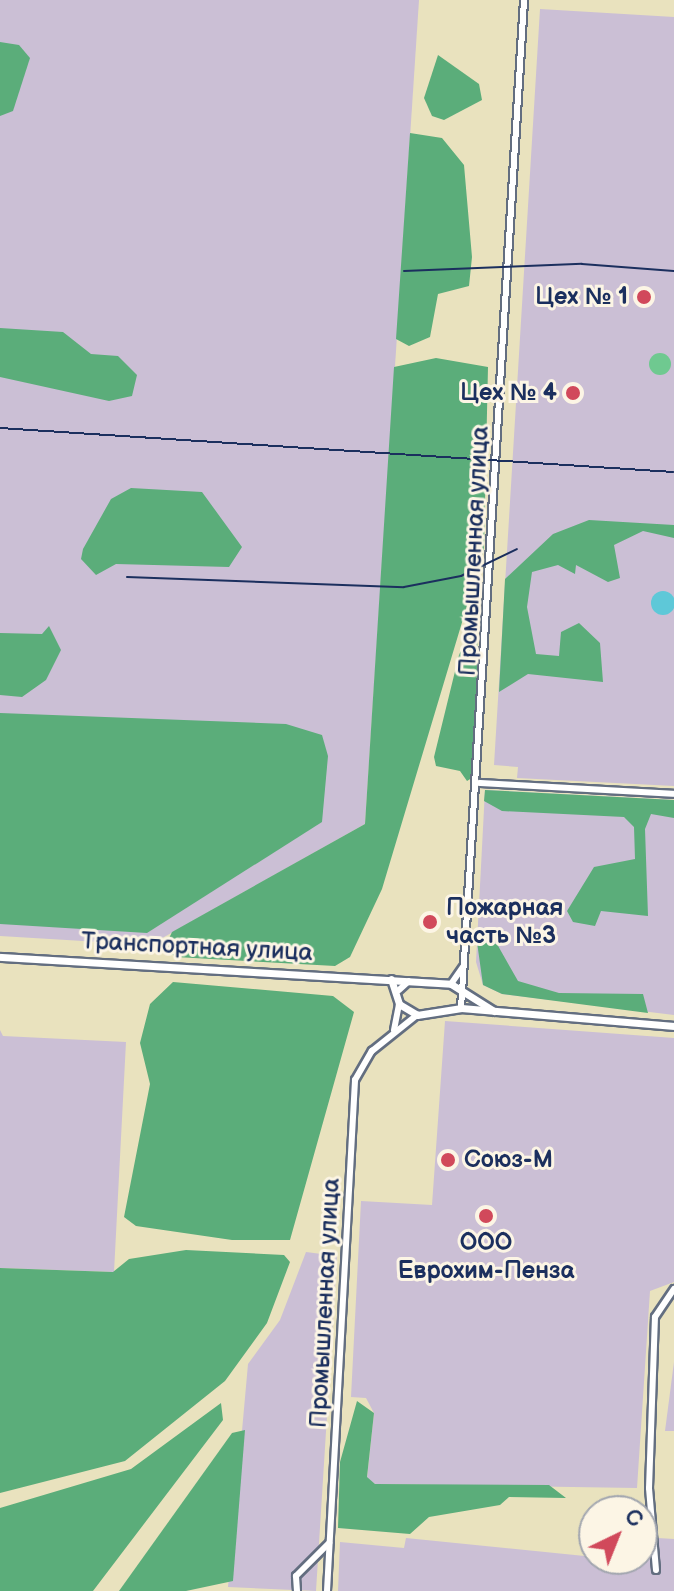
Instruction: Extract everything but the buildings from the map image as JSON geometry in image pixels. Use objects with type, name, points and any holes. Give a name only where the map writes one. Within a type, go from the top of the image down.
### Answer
[{"type":"street","name":"Промышленная улица","points":[[461,1008],[479,783],[524,0]]},
{"type":"street","points":[[479,783],[674,794]]},
{"type":"street","name":"Транспортная улица","points":[[0,957],[451,984]]},
{"type":"street","points":[[466,960],[451,984],[494,1011]]},
{"type":"street","points":[[391,979],[399,990],[394,1030]]},
{"type":"street","points":[[399,990],[409,981]]},
{"type":"street","points":[[399,1004],[417,1015]]},
{"type":"street","points":[[394,1030],[417,1015],[461,1008],[674,1026]]},
{"type":"street","name":"Промышленная улица","points":[[327,1590],[355,1080],[394,1030]]},
{"type":"street","points":[[650,1495],[655,1317],[674,1289]]},
{"type":"street","points":[[297,1591],[296,1576],[331,1540]]},
{"type":"shaded area","points":[[0,0],[419,0],[365,824],[150,945],[0,936]]},
{"type":"shaded area","points":[[540,9],[674,17],[674,786],[517,778],[518,767],[494,765]]},
{"type":"shaded area","points":[[485,790],[674,800],[674,1015],[502,994],[483,985],[476,962]]},
{"type":"shaded area","points":[[445,1021],[674,1038],[674,1282],[650,1291],[637,1488],[375,1484],[367,1478],[374,1413],[366,1398],[351,1397],[361,1201],[432,1205]]},
{"type":"shaded area","points":[[0,1030],[3,1036],[126,1042],[114,1272],[0,1268]]},
{"type":"shaded area","points":[[306,1252],[337,1256],[316,1591],[228,1587],[248,1364],[280,1320]]},
{"type":"shaded area","points":[[674,1362],[674,1431],[665,1431]]},
{"type":"shaded area","points":[[406,1538],[578,1555],[578,1575],[658,1575],[658,1538],[674,1539],[674,1591],[338,1591],[340,1542],[404,1548]]},
{"type":"green space","points":[[0,42],[19,45],[30,58],[13,111],[0,116]]},
{"type":"green space","points":[[438,55],[479,84],[482,100],[444,120],[432,116],[424,98]]},
{"type":"green space","points":[[410,133],[442,138],[464,165],[472,257],[469,286],[438,294],[430,337],[409,346],[396,339]]},
{"type":"green space","points":[[0,328],[63,332],[91,354],[118,356],[137,375],[132,396],[109,401],[0,377]]},
{"type":"green space","points":[[660,353],[668,356],[671,364],[668,372],[660,375],[652,372],[649,364],[652,356]]},
{"type":"green space","points":[[436,358],[488,367],[484,549],[382,889],[350,957],[335,966],[176,957],[164,949],[172,932],[365,824],[394,367]]},
{"type":"green space","points":[[131,488],[202,492],[242,547],[229,567],[116,564],[96,575],[81,559],[83,549],[111,499]]},
{"type":"green space","points":[[589,520],[674,525],[674,538],[643,531],[614,545],[620,578],[608,582],[576,565],[575,574],[558,565],[532,572],[527,607],[536,654],[559,656],[561,632],[579,623],[600,643],[603,682],[528,674],[499,692],[505,579],[553,534]]},
{"type":"green space","points":[[478,612],[475,776],[467,781],[460,771],[436,766],[434,757],[459,655]]},
{"type":"green space","points":[[49,626],[61,650],[46,680],[22,697],[0,695],[0,633],[42,634]]},
{"type":"green space","points":[[0,713],[286,724],[322,735],[328,756],[322,822],[147,933],[0,924]]},
{"type":"green space","points":[[485,790],[674,800],[674,818],[651,814],[645,829],[648,916],[601,911],[595,926],[573,922],[567,911],[594,867],[635,859],[634,827],[624,817],[502,811],[484,801]]},
{"type":"green space","points":[[477,942],[497,944],[518,981],[559,993],[643,994],[648,1013],[502,994],[483,985]]},
{"type":"green space","points":[[173,982],[333,996],[354,1012],[290,1240],[232,1240],[136,1226],[124,1217],[150,1084],[140,1043],[150,1004]]},
{"type":"green space","points":[[186,1250],[284,1255],[290,1262],[267,1323],[225,1381],[125,1461],[0,1493],[0,1268],[113,1272],[129,1259]]},
{"type":"green space","points":[[357,1401],[374,1413],[367,1477],[375,1484],[549,1485],[566,1498],[509,1497],[500,1505],[429,1517],[410,1534],[338,1528],[340,1462]]},
{"type":"green space","points":[[221,1403],[223,1420],[93,1591],[0,1591],[0,1508],[131,1469]]},
{"type":"green space","points":[[245,1430],[233,1581],[186,1591],[119,1591],[232,1433]]},
{"type":"water","points":[[663,591],[672,594],[675,603],[672,612],[663,615],[654,612],[651,603],[654,594]]},
{"type":"railway","points":[[404,271],[582,264],[674,271]]},
{"type":"railway","points":[[0,428],[674,472]]},
{"type":"railway","points":[[127,577],[404,587],[461,576],[517,549]]},
{"type":"place","name":"Цех № 1","points":[[644,297]]},
{"type":"place","name":"Цех № 4","points":[[573,393]]},
{"type":"place","name":"Пожарная часть №3","points":[[430,922]]},
{"type":"place","name":"Союз-М","points":[[448,1160]]},
{"type":"place","name":"ООО Еврохим-Пенза","points":[[486,1216]]}]
